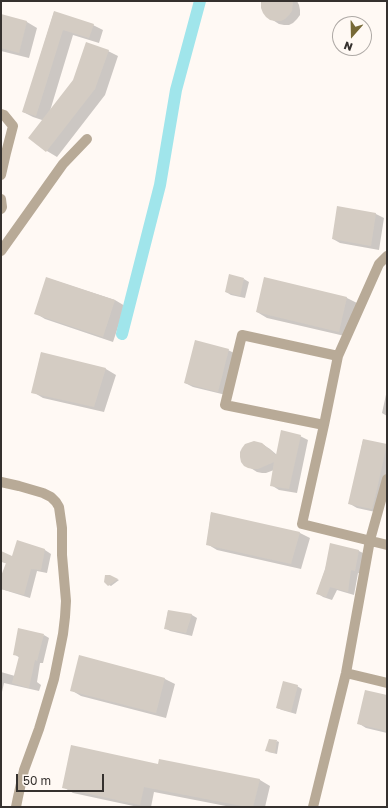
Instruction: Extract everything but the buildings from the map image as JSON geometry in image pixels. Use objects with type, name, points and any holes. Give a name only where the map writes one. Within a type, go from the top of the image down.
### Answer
[{"type":"street","points":[[1,114],[4,115],[13,126],[1,175]]},
{"type":"street","points":[[1,251],[63,164],[87,139]]},
{"type":"street","points":[[1,199],[1,209]]},
{"type":"street","points":[[387,256],[379,264],[338,356],[302,524],[370,540],[387,546]]},
{"type":"street","points":[[324,425],[225,405],[242,335],[338,356]]},
{"type":"street","points":[[313,807],[346,673],[370,540],[387,478]]},
{"type":"street","points":[[1,482],[44,493],[51,497],[59,507],[62,528],[62,555],[66,601],[64,634],[54,679],[24,770],[16,807]]},
{"type":"street","points":[[346,673],[387,683]]},
{"type":"waterway","points":[[122,334],[160,185],[176,90],[200,1]]}]
